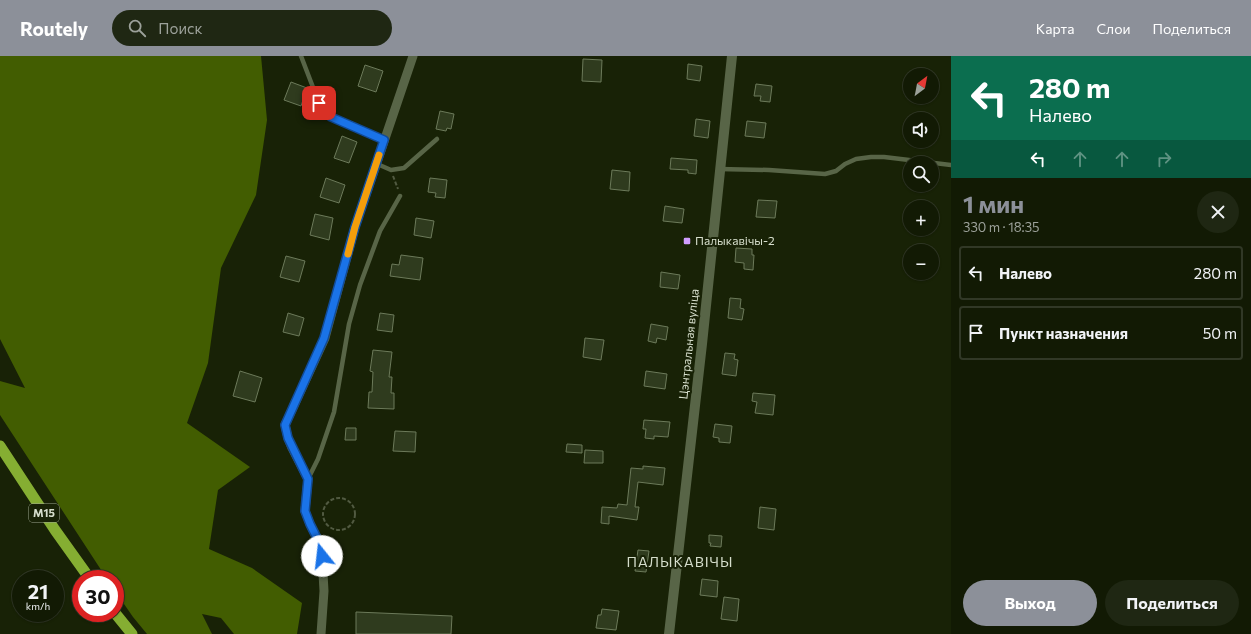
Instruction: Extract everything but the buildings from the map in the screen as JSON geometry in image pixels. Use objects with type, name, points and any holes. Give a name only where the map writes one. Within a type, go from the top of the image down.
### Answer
[{"type":"highway","name":"М15","points":[[0,446],[55,530],[84,570]]},
{"type":"highway","points":[[122,622],[132,634]]},
{"type":"street","points":[[321,634],[324,591],[322,556],[319,542],[305,511],[308,479],[288,438],[285,425],[324,338],[355,227],[413,56]]},
{"type":"street","name":"Цэнтральная вуліца","points":[[669,634],[702,344],[719,169],[732,56]]},
{"type":"lane","points":[[301,56],[319,103],[324,111],[331,117],[384,140]]},
{"type":"lane","points":[[376,163],[391,170],[404,168],[437,139]]},
{"type":"lane","points":[[719,169],[769,170],[825,174],[836,171],[845,164],[856,159],[871,157],[884,157],[951,165]]},
{"type":"lane","points":[[308,479],[318,459],[334,412],[349,324],[360,285],[380,231],[400,196]]},
{"type":"path","points":[[391,170],[400,196]]},
{"type":"path","points":[[336,498],[346,499],[350,502],[355,511],[353,521],[346,528],[341,530],[332,528],[328,525],[323,516],[324,506],[336,498]]},
{"type":"green space","points":[[0,56],[261,56],[267,120],[256,195],[221,268],[208,363],[187,423],[250,467],[218,490],[209,549],[252,568],[302,603],[297,634],[234,634],[221,618],[202,614],[212,634],[147,634],[124,604],[124,570],[101,570],[0,415],[0,381],[25,388],[0,339]]},
{"type":"slow traffic","points":[[348,254],[355,227],[379,155]]},
{"type":"place","name":"Палыкавічы-2","points":[[687,241]]},
{"type":"district","name":"ПАЛЫКАВІЧЫ","points":[[680,562]]},
{"type":"route","points":[[319,103],[324,111],[331,117],[384,140],[355,227],[324,338],[285,425],[292,448],[308,479],[305,511],[319,542],[322,556]]}]
